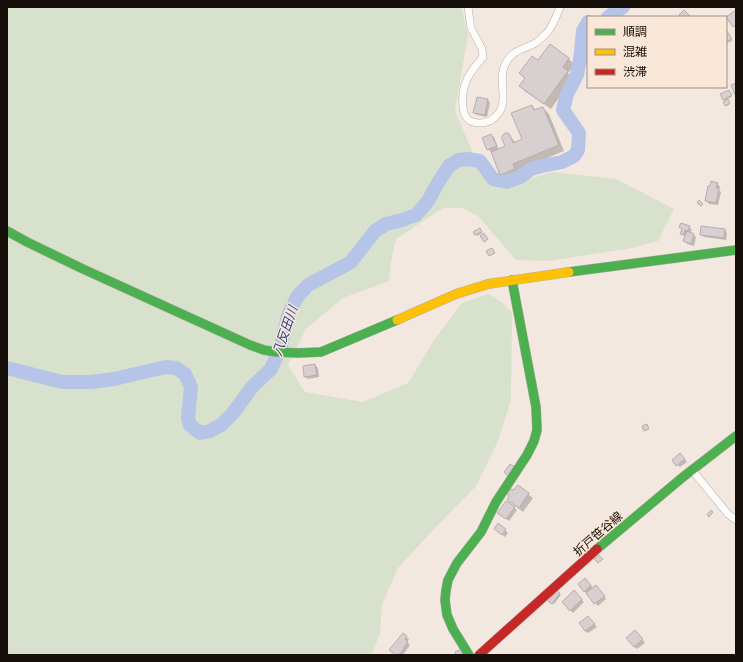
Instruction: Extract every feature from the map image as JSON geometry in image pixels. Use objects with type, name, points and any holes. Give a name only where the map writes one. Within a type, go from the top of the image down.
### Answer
[{"type":"street","points":[[468,7],[471,28],[482,49],[483,57],[473,68],[466,82],[462,97],[463,106],[466,118],[472,122],[481,123],[488,122],[501,110],[504,94],[502,76],[504,66],[513,53],[537,42],[548,32],[560,7]]},
{"type":"street","points":[[7,232],[83,269],[250,345],[264,350],[292,353],[320,352],[456,294],[488,284],[736,250]]},
{"type":"street","points":[[470,655],[454,631],[446,608],[445,600],[450,576],[456,564],[485,524],[497,502],[526,457],[534,442],[536,430],[536,407],[512,280]]},
{"type":"street","name":"折戸笹谷線","points":[[479,655],[599,547],[692,470],[736,436]]},
{"type":"street","points":[[692,470],[728,514],[736,520]]},
{"type":"green space","points":[[7,7],[461,7],[468,35],[455,110],[476,161],[505,187],[552,172],[616,179],[674,209],[658,241],[632,248],[549,261],[516,260],[478,216],[462,208],[443,208],[396,239],[391,261],[389,281],[343,298],[306,329],[288,365],[305,392],[363,402],[408,383],[436,337],[462,303],[488,294],[500,301],[512,312],[511,400],[498,441],[476,486],[398,568],[382,604],[380,634],[371,655],[7,655]]},
{"type":"building","points":[[684,10],[690,16],[680,16],[679,15]]},
{"type":"building","points":[[736,10],[736,25],[733,27],[727,16]]},
{"type":"building","points":[[727,31],[732,39],[727,42]]},
{"type":"building","points":[[550,44],[569,58],[563,67],[568,71],[544,104],[519,86],[525,78],[519,73],[532,56],[538,60]]},
{"type":"building","points":[[736,83],[736,95],[735,95],[731,85]]},
{"type":"building","points":[[729,90],[732,95],[723,100],[720,94]]},
{"type":"building","points":[[477,97],[488,99],[485,115],[473,113]]},
{"type":"building","points":[[728,99],[730,103],[725,106],[723,102]]},
{"type":"building","points":[[532,105],[534,110],[543,107],[559,145],[513,164],[515,169],[500,175],[491,152],[505,146],[502,136],[505,133],[510,135],[513,143],[522,139],[511,113]]},
{"type":"building","points":[[491,134],[497,146],[487,150],[482,138]]},
{"type":"building","points":[[711,181],[718,183],[716,188],[719,188],[716,203],[705,201],[708,186],[710,186]]},
{"type":"building","points":[[699,200],[703,204],[701,206],[697,203]]},
{"type":"building","points":[[681,223],[690,226],[688,231],[685,230],[683,235],[680,234],[682,229],[679,227]]},
{"type":"building","points":[[701,226],[725,229],[724,238],[700,235]]},
{"type":"building","points":[[480,228],[482,232],[475,235],[473,232]]},
{"type":"building","points":[[687,231],[694,234],[691,244],[683,241]]},
{"type":"building","points":[[484,233],[488,239],[484,242],[480,236]]},
{"type":"building","points":[[492,248],[495,253],[489,256],[486,251]]},
{"type":"building","points":[[315,364],[317,375],[304,377],[303,366]]},
{"type":"building","points":[[647,424],[649,429],[644,431],[642,426]]},
{"type":"building","points":[[680,453],[685,459],[676,466],[672,460]]},
{"type":"building","points":[[510,464],[515,467],[508,476],[504,472]]},
{"type":"building","points":[[518,485],[529,493],[519,508],[507,500],[509,496],[507,494],[511,489],[513,490]]},
{"type":"building","points":[[506,501],[515,507],[506,519],[497,513]]},
{"type":"building","points":[[711,510],[713,512],[709,517],[707,515]]},
{"type":"building","points":[[498,523],[506,529],[502,535],[494,529]]},
{"type":"building","points":[[599,555],[603,559],[598,563],[594,559]]},
{"type":"building","points":[[585,578],[591,585],[584,592],[578,584]]},
{"type":"building","points":[[596,585],[605,596],[594,604],[586,593]]},
{"type":"building","points":[[574,590],[582,599],[570,611],[562,602]]},
{"type":"building","points":[[557,591],[560,593],[552,604],[548,601]]},
{"type":"building","points":[[588,616],[595,624],[585,631],[579,623]]},
{"type":"building","points":[[635,630],[643,639],[634,647],[626,638]]},
{"type":"building","points":[[403,633],[407,636],[405,639],[408,642],[399,655],[396,655],[389,650]]},
{"type":"building","points":[[461,649],[463,655],[456,655],[455,652]]},
{"type":"waterway","name":"八反田川","points":[[610,16],[623,7]]},
{"type":"waterway","name":"八反田川","points":[[7,368],[62,382],[91,382],[114,379],[166,367],[176,368],[185,374],[191,387],[188,418],[190,425],[200,433],[210,431],[221,425],[233,413],[252,387],[271,369],[281,346],[288,316],[297,297],[308,285],[351,262],[375,231],[386,224],[416,215],[428,201],[449,166],[458,160],[467,159],[480,161],[493,179],[507,182],[520,177],[531,169],[562,162],[574,156],[578,150],[579,133],[563,110],[567,94],[577,75],[583,31],[587,24]]},
{"type":"traffic: fast","points":[[7,231],[83,269],[264,350],[298,353],[321,352],[397,320]]},
{"type":"traffic: fast","points":[[569,272],[736,250]]},
{"type":"traffic: fast","points":[[469,655],[453,629],[447,615],[445,600],[448,580],[457,563],[481,532],[496,502],[527,455],[534,441],[537,430],[536,407],[512,280]]},
{"type":"traffic: fast","points":[[597,549],[683,477],[736,436]]},
{"type":"traffic: slow","points":[[397,320],[456,294],[488,284],[569,272]]},
{"type":"traffic: jam","points":[[479,655],[597,549]]}]
